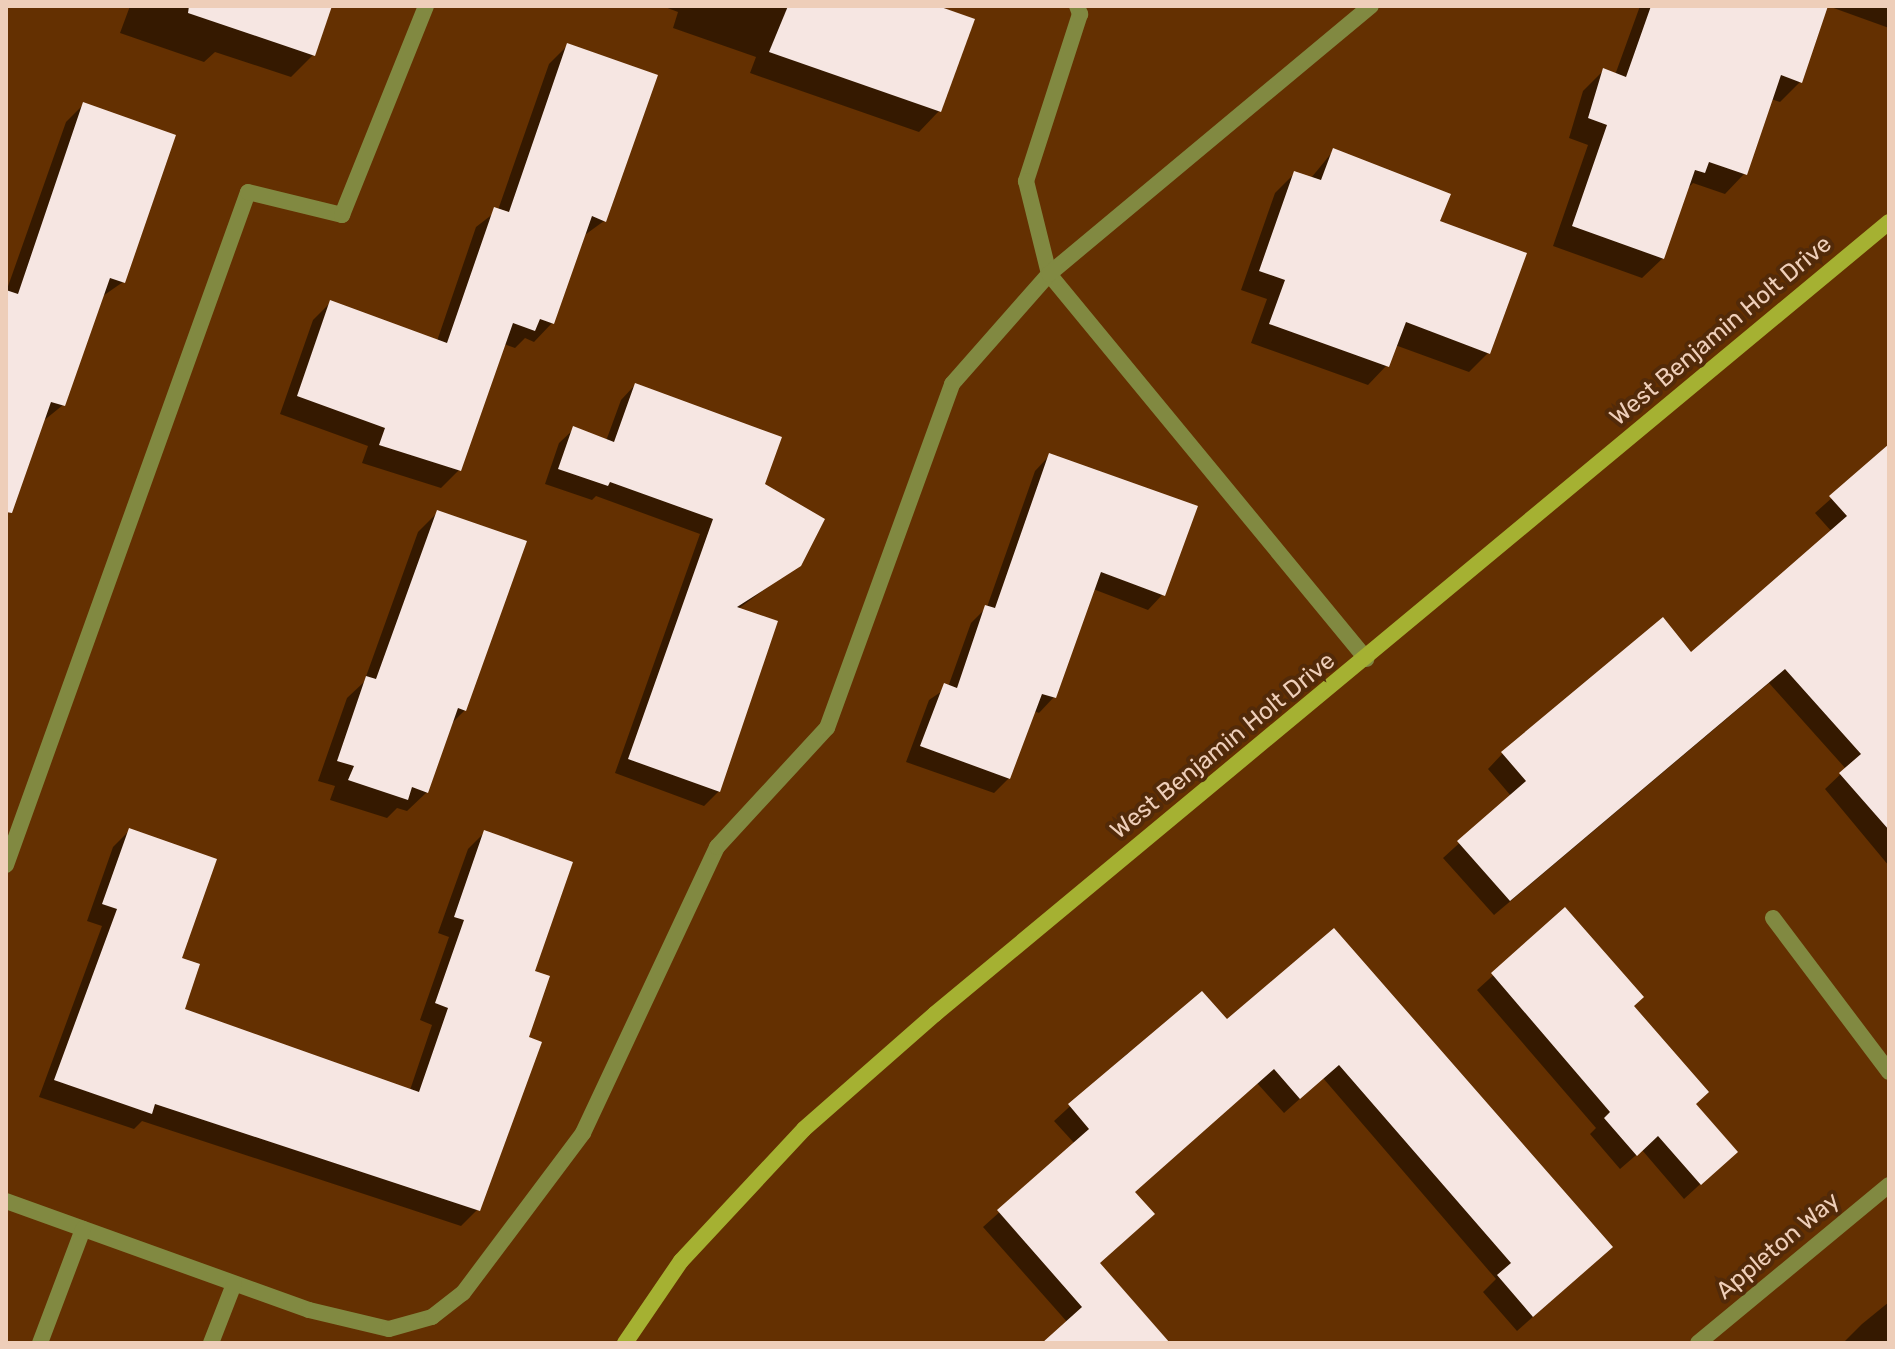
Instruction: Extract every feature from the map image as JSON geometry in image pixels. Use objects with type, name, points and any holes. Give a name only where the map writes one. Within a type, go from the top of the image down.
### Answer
[{"type":"main road","name":"West Benjamin Holt Drive","points":[[625,1343],[681,1261],[804,1129],[935,1014],[1889,222]]},
{"type":"street","points":[[6,865],[248,192],[342,215],[426,6]]},
{"type":"street","points":[[1077,6],[1075,29],[1026,181],[1049,274],[1366,659]]},
{"type":"street","points":[[6,1201],[309,1310],[389,1329],[432,1317],[463,1293],[583,1133],[717,847],[827,728],[952,384],[1049,274],[1371,6]]},
{"type":"street","points":[[1773,918],[1889,1072]]},
{"type":"street","name":"Appleton Way","points":[[1698,1343],[1889,1185]]},
{"type":"street","points":[[40,1343],[83,1229]]},
{"type":"street","points":[[211,1343],[234,1284]]},
{"type":"building","points":[[189,6],[332,6],[315,56],[188,13]]},
{"type":"building","points":[[788,6],[938,6],[975,19],[941,112],[769,52]]},
{"type":"building","points":[[1651,6],[1828,6],[1802,83],[1781,75],[1747,175],[1709,162],[1705,173],[1695,170],[1664,259],[1572,226],[1607,125],[1588,118],[1603,68],[1626,77]]},
{"type":"building","points":[[567,43],[658,75],[606,222],[592,216],[554,324],[540,319],[535,331],[513,323],[461,471],[379,445],[385,428],[297,396],[330,300],[447,343],[494,207],[509,212]]},
{"type":"building","points":[[83,102],[176,135],[125,283],[110,278],[65,406],[51,402],[12,513],[6,512],[6,290],[18,294]]},
{"type":"building","points":[[1333,148],[1451,194],[1440,221],[1527,253],[1490,354],[1406,322],[1389,367],[1269,324],[1285,280],[1259,271],[1294,171],[1321,180]]},
{"type":"building","points":[[635,383],[782,437],[765,484],[825,519],[801,566],[737,607],[778,621],[720,792],[628,759],[713,519],[610,482],[608,486],[558,469],[573,426],[614,442]]},
{"type":"building","points":[[1889,444],[1889,830],[1839,773],[1861,754],[1785,669],[1510,901],[1457,841],[1526,781],[1501,752],[1663,617],[1691,652],[1847,516],[1829,496]]},
{"type":"building","points":[[1049,453],[1198,506],[1165,596],[1101,572],[1056,698],[1042,694],[1010,779],[920,746],[944,683],[957,688],[985,605],[995,608]]},
{"type":"building","points":[[437,510],[527,541],[466,711],[458,708],[428,793],[412,787],[408,800],[348,780],[354,766],[337,761],[366,676],[376,679]]},
{"type":"building","points":[[129,828],[217,859],[182,958],[200,964],[185,1009],[419,1092],[448,1008],[435,1003],[464,920],[454,917],[484,830],[573,862],[535,971],[550,976],[529,1037],[542,1042],[480,1211],[155,1104],[152,1114],[54,1080],[117,909],[102,904]]},
{"type":"building","points":[[1565,907],[1644,997],[1634,1006],[1709,1092],[1696,1104],[1738,1152],[1701,1185],[1658,1136],[1637,1156],[1604,1118],[1610,1112],[1491,973]]},
{"type":"building","points":[[1334,928],[1613,1247],[1533,1317],[1497,1275],[1511,1263],[1339,1065],[1300,1099],[1274,1069],[1135,1192],[1155,1214],[1100,1263],[1170,1343],[1042,1343],[1082,1307],[997,1210],[1089,1129],[1068,1104],[1202,991],[1227,1019]]}]
